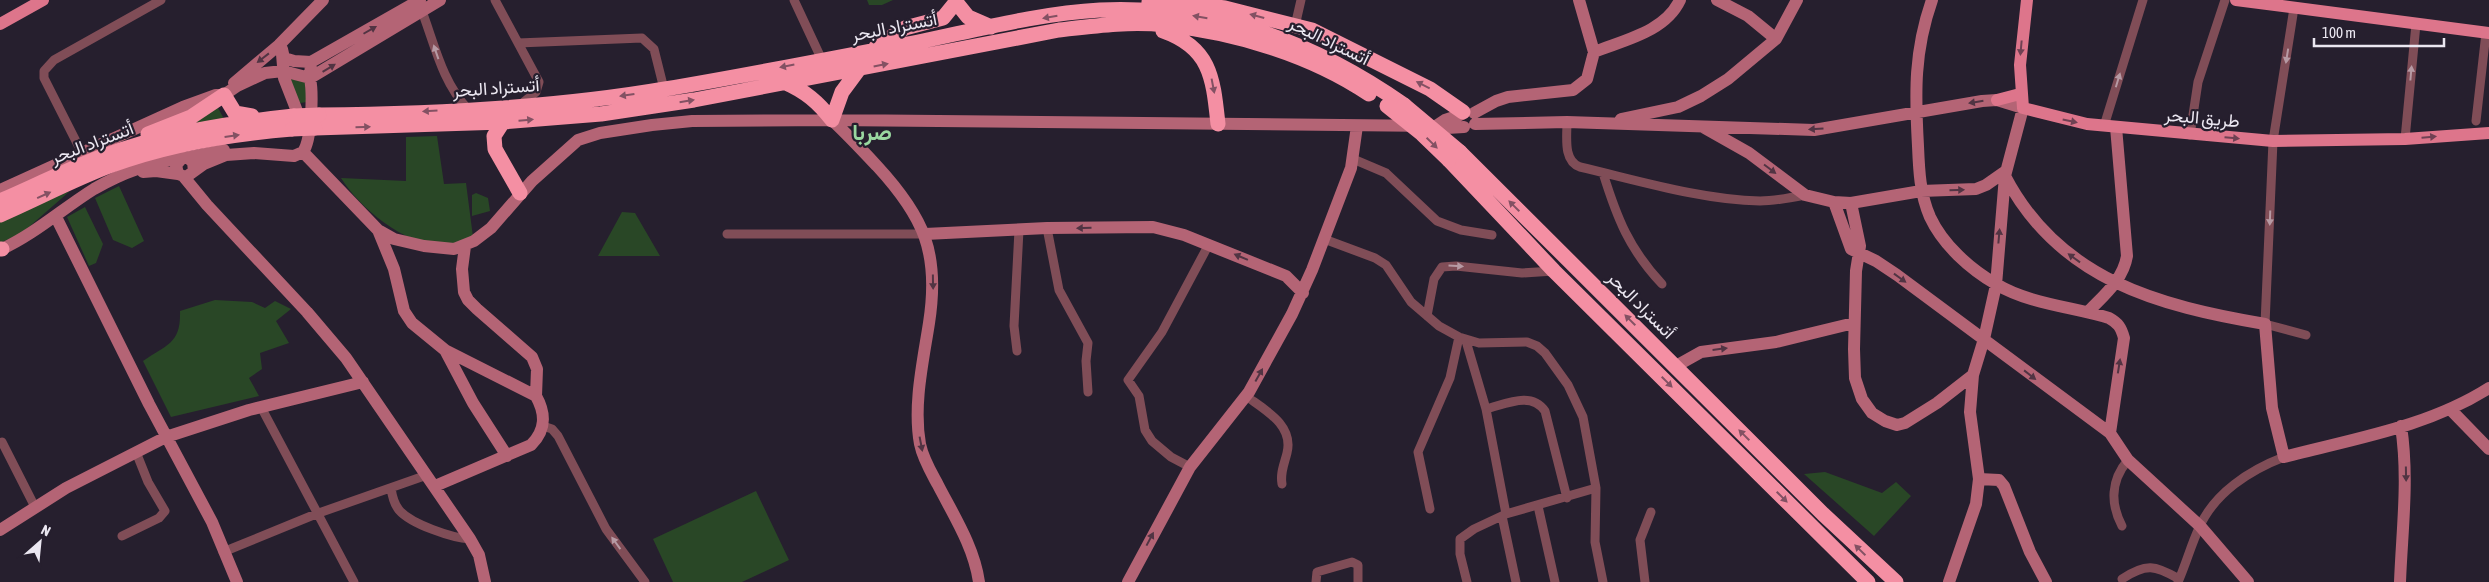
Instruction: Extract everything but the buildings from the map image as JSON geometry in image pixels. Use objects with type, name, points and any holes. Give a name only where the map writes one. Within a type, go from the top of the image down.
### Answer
[{"type":"highway","points":[[870,51],[905,28],[942,18],[956,1],[968,18],[993,27]]},
{"type":"highway","points":[[1098,10],[1141,2],[1223,4],[1312,30],[1430,89],[1467,118]]},
{"type":"highway","name":"أتستراد البحر","points":[[317,121],[609,98],[993,27],[1098,10],[1142,10],[1175,13],[1222,21],[1265,32],[1302,46],[1334,62],[1404,105],[1676,366],[1823,514],[1896,582]]},
{"type":"highway","points":[[1143,24],[1182,39],[1202,57],[1213,84],[1218,124]]},
{"type":"highway","name":"أتستراد البحر","points":[[0,201],[98,158],[174,135],[237,123],[288,121],[503,122],[600,114],[694,100],[1059,30],[1101,25],[1165,24],[1229,36],[1310,62],[1360,88],[1455,156],[1554,271],[1868,582]]},
{"type":"highway","points":[[832,120],[842,92],[859,69]]},
{"type":"highway","points":[[784,82],[802,90],[817,101],[832,120]]},
{"type":"highway","points":[[98,158],[142,136],[191,117],[224,95],[232,111],[238,115],[288,121]]},
{"type":"highway","name":"أتستراد البحر","points":[[0,215],[110,166],[134,158],[288,121]]},
{"type":"highway","points":[[503,122],[494,136],[495,149],[520,193]]},
{"type":"main road","points":[[0,24],[43,0]]},
{"type":"main road","points":[[2023,108],[2020,94],[2020,55],[2027,0]]},
{"type":"main road","points":[[2236,0],[2488,33]]},
{"type":"main road","points":[[1997,100],[2020,94]]},
{"type":"main road","name":"طريق البحر","points":[[2023,108],[2062,119],[2110,126],[2273,141],[2405,139],[2489,133]]},
{"type":"street","points":[[82,153],[44,78],[44,71],[48,65],[68,51],[161,0]]},
{"type":"street","points":[[224,95],[239,77],[289,36],[323,0]]},
{"type":"street","points":[[282,54],[294,61],[311,62],[420,4],[440,0]]},
{"type":"street","points":[[496,0],[539,82],[536,92],[520,105]]},
{"type":"street","points":[[794,0],[822,60]]},
{"type":"street","points":[[1294,26],[1302,0]]},
{"type":"street","points":[[1467,118],[1496,100],[1573,90],[1588,79],[1594,52],[1579,0]]},
{"type":"street","points":[[1594,52],[1648,31],[1666,19],[1680,0]]},
{"type":"street","points":[[1717,0],[1748,16],[1776,39]]},
{"type":"street","points":[[1610,123],[1631,116],[1678,107],[1701,96],[1728,79],[1776,39],[1797,0]]},
{"type":"street","points":[[1932,0],[1921,36],[1916,72],[1916,113],[1921,191],[1930,217],[1944,240],[1965,261],[1996,285],[2042,301],[2088,312],[2116,322],[2122,328],[2124,338],[2110,433]]},
{"type":"street","points":[[2088,312],[2116,282],[2126,264],[2127,256],[2110,126],[2143,0]]},
{"type":"street","points":[[2190,134],[2198,82],[2225,0]]},
{"type":"street","points":[[0,190],[190,104],[224,95],[256,76],[283,71],[310,78],[420,4]]},
{"type":"street","points":[[420,4],[448,82],[468,109]]},
{"type":"street","points":[[2284,457],[2272,408],[2265,324],[2273,141],[2294,8]]},
{"type":"street","points":[[2405,139],[2416,24]]},
{"type":"street","points":[[2476,121],[2488,33]]},
{"type":"street","points":[[1,250],[29,236],[96,188],[149,164],[237,149],[299,147],[302,141],[302,125],[286,86],[283,71],[282,46],[289,36]]},
{"type":"street","points":[[518,43],[642,38],[654,49],[664,89]]},
{"type":"street","points":[[121,177],[145,172],[187,173],[226,155],[254,153],[294,156],[303,152],[307,142],[310,112],[311,62]]},
{"type":"street","points":[[256,76],[286,86]]},
{"type":"street","points":[[303,152],[378,230],[394,238],[440,249],[465,246],[491,228],[520,193],[571,144],[600,133],[692,121],[832,120],[1436,126],[1445,120],[1467,118],[1814,130],[1997,100],[2023,108],[2006,173],[1996,285],[1984,339],[1972,375],[1970,412],[1979,479],[1976,504],[1949,582]]},
{"type":"street","points":[[832,120],[854,140],[903,196],[925,234],[932,262],[933,290],[922,371],[920,438],[927,463],[966,540],[976,567],[979,582]]},
{"type":"street","points":[[1566,122],[1567,149],[1574,165],[1688,192],[1746,200],[1774,200],[1805,195],[1834,202],[1850,203],[1921,191],[1976,189],[2006,173]]},
{"type":"street","points":[[1699,125],[1749,153],[1805,195]]},
{"type":"street","points":[[1128,582],[1190,467],[1246,396],[1302,293],[1353,159],[1357,126]]},
{"type":"street","points":[[1749,153],[1746,138],[1751,128]]},
{"type":"street","points":[[183,158],[193,162],[187,173]]},
{"type":"street","points":[[1353,159],[1386,173],[1437,221],[1461,230],[1492,235]]},
{"type":"street","points":[[1602,172],[1624,233],[1641,259],[1662,284]]},
{"type":"street","points":[[187,173],[207,204],[307,312],[346,358],[470,539],[479,554],[485,582]]},
{"type":"street","points":[[2006,173],[2014,192],[2032,216],[2065,251],[2116,282],[2178,307],[2265,324],[2306,335]]},
{"type":"street","points":[[1834,202],[1850,247],[1885,267],[2110,433],[2128,460],[2200,526],[2248,582]]},
{"type":"street","points":[[1850,203],[1860,246],[1854,324],[1854,368],[1862,399],[1872,413],[1885,421],[1897,425],[1916,418],[1972,375]]},
{"type":"street","points":[[56,217],[166,436],[212,522],[237,582]]},
{"type":"street","points":[[726,234],[925,234],[1047,228],[1153,227],[1209,244],[1286,276],[1302,293]]},
{"type":"street","points":[[1047,228],[1059,290],[1088,343],[1086,361],[1088,392]]},
{"type":"street","points":[[378,230],[394,269],[406,316],[418,330],[444,350],[536,396]]},
{"type":"street","points":[[1017,351],[1014,326],[1019,230]]},
{"type":"street","points":[[1324,239],[1375,258],[1386,265],[1412,302],[1439,326],[1463,339],[1527,342],[1537,346],[1545,353],[1579,404],[1596,488],[1595,542],[1603,582]]},
{"type":"street","points":[[1190,467],[1171,457],[1152,441],[1145,430],[1139,396],[1128,380],[1162,332],[1209,244]]},
{"type":"street","points":[[223,552],[316,514],[391,488],[431,481],[508,456],[532,445],[538,438],[544,426],[542,407],[536,396],[537,369],[532,357],[472,305],[464,292],[462,270],[465,246]]},
{"type":"street","points":[[1427,316],[1434,279],[1442,267],[1456,266],[1522,273],[1554,271]]},
{"type":"street","points":[[1286,276],[1312,270]]},
{"type":"street","points":[[1676,366],[1701,352],[1776,342],[1854,324]]},
{"type":"street","points":[[1463,339],[1486,408],[1516,582]]},
{"type":"street","points":[[1430,508],[1418,452],[1450,378],[1463,339]]},
{"type":"street","points":[[444,350],[473,403],[508,456]]},
{"type":"street","points":[[0,530],[35,507],[166,436],[261,407],[363,382]]},
{"type":"street","points":[[2122,579],[2138,569],[2153,566],[2178,580],[2200,526],[2219,500],[2242,478],[2255,470],[2284,457],[2401,426],[2450,409],[2489,388]]},
{"type":"street","points":[[1246,396],[1276,418],[1285,430],[1288,446],[1281,474],[1282,484]]},
{"type":"street","points":[[1486,408],[1529,400],[1540,405],[1545,411],[1567,498]]},
{"type":"street","points":[[261,407],[316,514],[354,582]]},
{"type":"street","points":[[2450,409],[2489,449]]},
{"type":"street","points":[[2097,423],[2112,415]]},
{"type":"street","points":[[544,426],[552,429],[558,436],[606,528],[645,582]]},
{"type":"street","points":[[2400,582],[2406,498],[2405,455],[2401,426]]},
{"type":"street","points":[[2,442],[35,507]]},
{"type":"street","points":[[122,536],[159,518],[166,511],[148,482],[136,452]]},
{"type":"street","points":[[2122,526],[2115,506],[2114,486],[2120,470],[2128,460]]},
{"type":"street","points":[[1979,479],[1999,480],[2004,486],[2030,552],[2046,582]]},
{"type":"street","points":[[391,488],[396,506],[404,515],[448,535],[470,539]]},
{"type":"street","points":[[1467,582],[1460,554],[1460,539],[1470,531],[1504,515],[1596,488]]},
{"type":"street","points":[[1538,506],[1555,582]]},
{"type":"street","points":[[1645,582],[1640,540],[1651,512]]},
{"type":"street","points":[[1316,582],[1317,572],[1356,562],[1358,565],[1358,582]]},
{"type":"green space","points":[[867,0],[893,0],[882,5],[869,5]]},
{"type":"green space","points":[[286,76],[305,80],[307,102],[300,103]]},
{"type":"green space","points":[[216,104],[224,119],[188,128]]},
{"type":"green space","points":[[437,136],[444,184],[466,183],[473,237],[455,244],[439,245],[423,242],[406,236],[390,227],[361,203],[341,178],[406,181],[406,137]]},
{"type":"green space","points":[[119,186],[144,241],[132,248],[113,240],[95,198]]},
{"type":"green space","points":[[70,191],[22,233],[0,243],[0,221]]},
{"type":"green space","points":[[476,193],[488,198],[490,211],[472,216],[472,195]]},
{"type":"green space","points":[[85,207],[103,244],[96,263],[89,266],[67,217]]},
{"type":"green space","points":[[622,212],[635,213],[660,256],[598,256]]},
{"type":"green space","points":[[215,300],[252,302],[265,308],[275,301],[291,309],[276,321],[289,343],[260,353],[262,369],[249,378],[259,396],[171,417],[143,361],[166,346],[175,337],[180,322],[180,311]]},
{"type":"green space","points":[[1825,472],[1882,493],[1896,482],[1911,496],[1874,536],[1804,474]]},
{"type":"green space","points":[[756,491],[789,560],[742,582],[673,582],[653,539]]},
{"type":"district","name":"صربا","points":[[872,132]]}]
